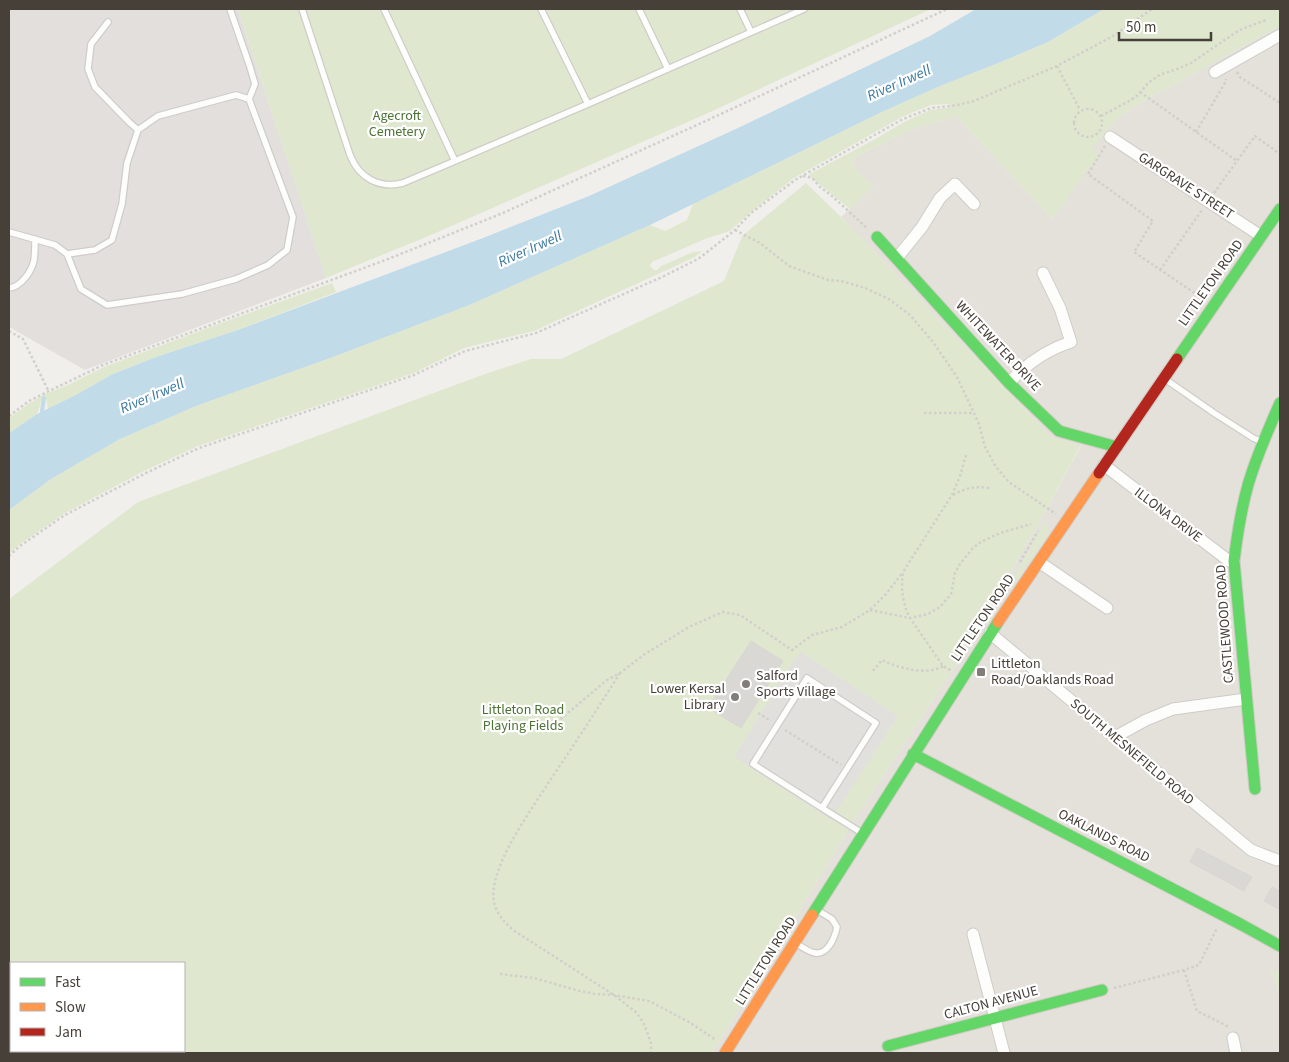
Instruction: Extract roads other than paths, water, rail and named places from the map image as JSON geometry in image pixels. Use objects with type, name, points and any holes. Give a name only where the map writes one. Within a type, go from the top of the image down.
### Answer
[{"type":"street","points":[[1223,67],[1280,34]]},
{"type":"street","name":"GARGRAVE STREET","points":[[1110,137],[1262,236]]},
{"type":"street","points":[[897,258],[922,227],[940,198],[955,184],[974,204]]},
{"type":"street","name":"LITTLETON ROAD","points":[[726,1051],[990,633],[1280,209]]},
{"type":"street","name":"WHITEWATER DRIVE","points":[[877,237],[1009,383],[1059,431],[1117,447]]},
{"type":"street","points":[[1009,383],[1038,356],[1060,345],[1071,342],[1060,308],[1043,273]]},
{"type":"street","name":"CASTLEWOOD ROAD","points":[[1255,789],[1234,561],[1250,479],[1280,403]]},
{"type":"street","name":"ILLONA DRIVE","points":[[1104,465],[1229,561],[1234,561]]},
{"type":"street","points":[[1039,562],[1107,608]]},
{"type":"street","name":"SOUTH MESNEFIELD ROAD","points":[[990,633],[1251,850],[1279,861]]},
{"type":"street","points":[[1115,737],[1146,720],[1173,709],[1246,700]]},
{"type":"street","name":"OAKLANDS ROAD","points":[[913,754],[1280,946]]},
{"type":"street","points":[[973,934],[1004,1053]]},
{"type":"street","name":"CALTON AVENUE","points":[[888,1046],[1102,990]]},
{"type":"street","points":[[1232,1038],[1236,1053]]},
{"type":"lane","points":[[9,232],[55,245],[67,254],[81,289],[107,305],[182,294],[236,279],[268,265],[287,250],[293,217],[249,98],[255,84],[230,9]]},
{"type":"lane","points":[[302,9],[352,162],[362,174],[374,182],[382,184],[403,183],[804,9]]},
{"type":"lane","points":[[384,9],[455,161]]},
{"type":"lane","points":[[541,9],[588,104]]},
{"type":"lane","points":[[639,9],[668,69]]},
{"type":"lane","points":[[740,9],[751,32]]},
{"type":"lane","points":[[108,22],[92,44],[88,69],[95,87],[138,130]]},
{"type":"lane","points":[[67,254],[95,250],[112,240],[122,204],[127,163],[138,130],[158,116],[236,95],[249,98]]},
{"type":"lane","points":[[9,288],[24,280],[34,262],[35,240]]},
{"type":"lane","points":[[1164,378],[1214,413],[1253,438],[1263,442]]},
{"type":"lane","points":[[822,808],[876,723],[807,678],[752,764],[857,831],[864,834]]},
{"type":"lane","points":[[795,943],[818,954],[823,952],[832,941],[837,927],[832,919],[816,910]]},
{"type":"water","name":"River Irwell","points":[[976,9],[1104,9],[1048,42],[882,112],[650,225],[467,306],[196,406],[120,439],[51,479],[9,510],[9,433],[37,414],[113,374],[156,357],[238,330],[589,196],[738,128],[930,36]]},
{"type":"waterway","points":[[44,398],[42,411],[44,416]]},
{"type":"place","name":"Littleton Road/Oaklands Road","points":[[981,672]]},
{"type":"place","name":"Salford Sports Village","points":[[746,684]]},
{"type":"place","name":"Lower Kersal Library","points":[[735,697]]},
{"type":"park label","name":"Agecroft Cemetery","points":[[397,124]]},
{"type":"park label","name":"Littleton Road Playing Fields","points":[[523,718]]}]
